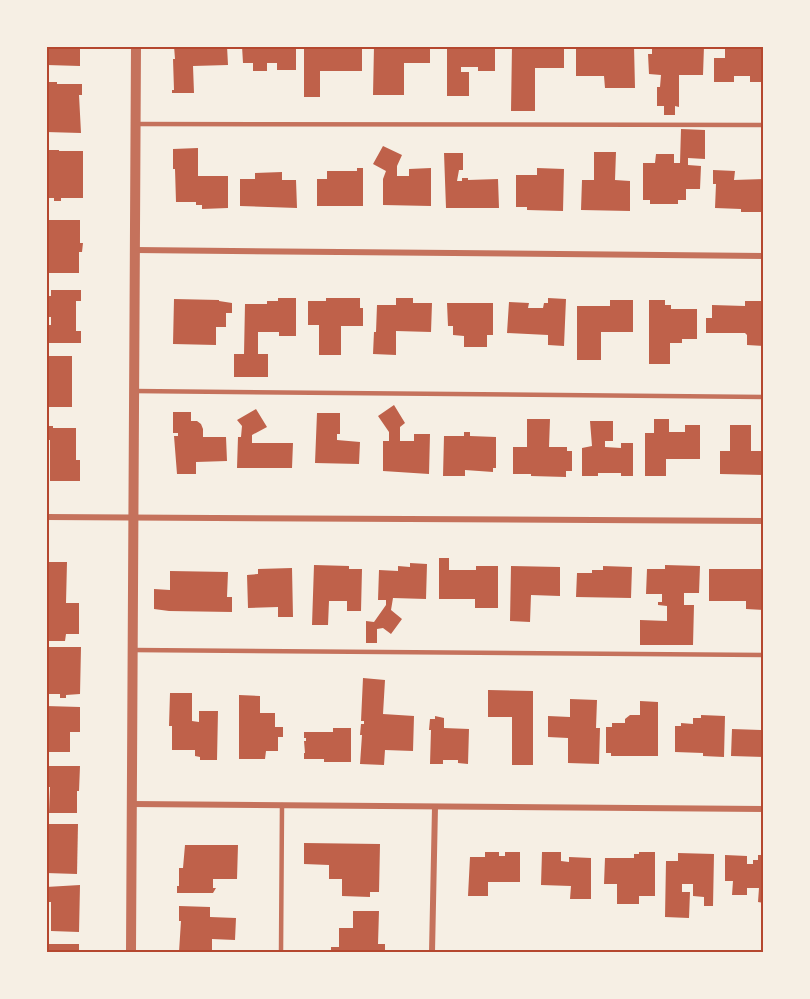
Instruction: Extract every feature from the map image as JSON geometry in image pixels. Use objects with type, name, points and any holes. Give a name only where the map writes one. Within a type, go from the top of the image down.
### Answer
[{"type":"street","points":[[131,952],[136,46]]},
{"type":"street","points":[[135,250],[764,256]]},
{"type":"street","points":[[46,517],[764,521]]},
{"type":"street","points":[[132,804],[764,809]]},
{"type":"street","points":[[432,952],[435,807]]},
{"type":"lane","points":[[135,124],[764,125]]},
{"type":"lane","points":[[134,392],[764,397]]},
{"type":"lane","points":[[133,650],[764,655]]},
{"type":"lane","points":[[281,952],[282,805]]},
{"type":"building","points":[[47,46],[80,46],[80,66],[47,65]]},
{"type":"building","points":[[174,46],[227,46],[228,65],[193,66],[194,93],[172,93],[174,90]]},
{"type":"building","points":[[242,46],[296,46],[296,70],[277,70],[277,63],[267,63],[267,71],[253,71],[253,63],[243,63]]},
{"type":"building","points":[[304,46],[362,46],[362,71],[320,71],[320,97],[304,97]]},
{"type":"building","points":[[374,46],[430,46],[430,63],[404,63],[404,95],[373,95]]},
{"type":"building","points":[[447,46],[495,46],[495,71],[478,71],[478,67],[461,67],[461,72],[469,72],[469,96],[447,96]]},
{"type":"building","points":[[512,46],[564,46],[564,68],[535,68],[535,111],[511,111]]},
{"type":"building","points":[[576,46],[634,46],[635,88],[605,88],[604,76],[576,76]]},
{"type":"building","points":[[652,46],[704,46],[703,75],[679,75],[679,107],[675,106],[675,115],[664,115],[664,106],[657,106],[657,87],[660,87],[661,75],[649,74],[648,54],[652,54]]},
{"type":"building","points":[[725,46],[764,46],[764,82],[750,82],[750,76],[734,76],[734,82],[714,82],[714,58],[725,58]]},
{"type":"building","points":[[46,82],[82,84],[82,95],[79,95],[81,133],[46,132]]},
{"type":"building","points":[[681,129],[705,130],[705,159],[688,158],[688,165],[701,166],[700,189],[686,189],[686,200],[678,200],[678,204],[650,204],[650,200],[643,200],[643,163],[655,163],[656,154],[674,154],[674,163],[680,163]]},
{"type":"building","points":[[383,146],[402,155],[397,166],[397,176],[409,176],[409,169],[431,168],[431,206],[383,205],[383,179],[386,171],[373,164]]},
{"type":"building","points":[[198,148],[198,176],[228,176],[228,208],[202,209],[202,205],[196,205],[196,202],[176,202],[173,149]]},
{"type":"building","points":[[46,150],[83,151],[83,198],[61,198],[61,201],[54,201],[54,198],[46,198]]},
{"type":"building","points":[[594,152],[616,152],[615,180],[630,181],[630,211],[581,210],[582,180],[594,180]]},
{"type":"building","points":[[444,153],[463,153],[463,170],[459,170],[457,181],[462,181],[462,178],[468,178],[468,180],[498,179],[499,208],[446,208]]},
{"type":"building","points":[[357,168],[363,168],[363,206],[317,206],[317,179],[327,179],[327,171],[357,171]]},
{"type":"building","points":[[537,168],[564,169],[563,211],[527,210],[527,207],[516,207],[516,175],[537,175]]},
{"type":"building","points":[[713,170],[735,171],[734,180],[764,179],[764,212],[741,212],[741,209],[715,208],[716,184],[713,184]]},
{"type":"building","points":[[282,172],[282,180],[296,180],[297,208],[240,206],[240,179],[255,179],[255,173]]},
{"type":"building","points":[[46,220],[80,220],[80,243],[83,243],[82,252],[79,252],[79,273],[46,273]]},
{"type":"building","points":[[51,290],[81,290],[81,301],[76,301],[76,331],[81,331],[81,343],[47,343],[47,325],[51,325],[51,317],[46,317],[46,296],[51,296]]},
{"type":"building","points":[[278,298],[296,298],[296,336],[279,336],[279,332],[258,332],[258,354],[268,354],[268,377],[234,377],[234,354],[244,354],[245,304],[267,304],[267,301],[278,301]]},
{"type":"building","points":[[326,298],[360,298],[360,308],[363,308],[363,326],[341,326],[341,355],[319,355],[319,325],[308,325],[308,301],[326,301]]},
{"type":"building","points":[[396,298],[413,298],[413,303],[432,303],[431,332],[396,331],[396,355],[373,354],[377,305],[396,305]]},
{"type":"building","points":[[548,298],[566,299],[564,346],[548,345],[548,335],[507,333],[509,302],[529,303],[528,308],[543,308],[544,303],[548,303]]},
{"type":"building","points":[[174,299],[219,300],[232,303],[232,313],[226,313],[226,327],[216,327],[216,345],[173,344]]},
{"type":"building","points":[[610,300],[633,300],[633,332],[601,332],[601,360],[577,360],[577,306],[610,306]]},
{"type":"building","points":[[649,300],[665,300],[665,305],[671,305],[671,309],[697,309],[697,339],[682,339],[682,343],[670,343],[670,364],[649,364]]},
{"type":"building","points":[[745,301],[764,301],[764,346],[747,345],[745,333],[706,333],[706,318],[712,318],[712,305],[745,306]]},
{"type":"building","points":[[447,303],[493,303],[493,335],[487,335],[487,347],[464,347],[464,336],[453,335],[453,326],[448,326]]},
{"type":"building","points":[[46,356],[72,356],[72,407],[46,407]]},
{"type":"building","points":[[394,405],[405,423],[400,427],[400,441],[414,441],[414,434],[430,434],[429,474],[383,471],[383,441],[389,441],[389,432],[378,416]]},
{"type":"building","points":[[256,409],[267,427],[252,435],[252,443],[293,443],[292,468],[237,468],[238,437],[241,437],[242,426],[237,420]]},
{"type":"building","points":[[173,412],[191,412],[191,421],[201,424],[203,437],[226,437],[227,461],[196,462],[196,474],[177,474],[174,436],[178,436],[178,433],[173,433]]},
{"type":"building","points":[[317,413],[340,413],[340,434],[337,434],[337,440],[360,442],[359,464],[315,463]]},
{"type":"building","points":[[527,419],[550,419],[549,447],[567,447],[567,451],[572,451],[572,471],[566,471],[566,477],[513,474],[513,447],[527,447]]},
{"type":"building","points":[[654,419],[669,419],[669,432],[685,432],[685,425],[700,425],[700,459],[666,459],[666,476],[645,476],[645,433],[654,433]]},
{"type":"building","points":[[590,421],[613,421],[613,441],[605,441],[605,447],[621,448],[621,443],[633,443],[633,476],[621,476],[621,473],[598,473],[598,476],[582,476],[582,448],[592,446]]},
{"type":"building","points":[[730,425],[751,425],[751,451],[764,451],[764,475],[720,474],[720,451],[730,451]]},
{"type":"building","points":[[46,426],[76,428],[76,460],[80,460],[80,481],[50,481],[50,440],[46,440]]},
{"type":"building","points":[[464,432],[470,432],[470,436],[496,437],[496,468],[493,468],[493,472],[465,470],[465,476],[443,476],[444,436],[464,436]]},
{"type":"building","points":[[439,558],[449,558],[449,570],[476,570],[476,566],[498,566],[498,608],[475,608],[475,599],[439,599]]},
{"type":"building","points":[[47,562],[67,562],[66,603],[79,603],[79,634],[66,634],[65,641],[46,641]]},
{"type":"building","points":[[410,563],[427,564],[426,599],[393,598],[391,610],[402,619],[391,634],[383,628],[377,629],[377,643],[366,643],[366,621],[374,622],[386,605],[386,600],[378,600],[379,570],[398,571],[398,566],[410,567]]},
{"type":"building","points":[[314,565],[349,566],[349,569],[362,569],[361,611],[347,611],[347,601],[329,601],[328,625],[312,625]]},
{"type":"building","points":[[665,565],[700,566],[699,593],[684,593],[684,605],[694,605],[693,645],[640,645],[640,620],[667,621],[667,606],[658,605],[658,602],[662,602],[662,594],[646,594],[647,569],[665,569]]},
{"type":"building","points":[[511,566],[560,567],[560,596],[531,595],[530,622],[510,621]]},
{"type":"building","points":[[603,566],[632,567],[631,598],[576,597],[577,573],[592,573],[592,570],[603,570]]},
{"type":"building","points":[[292,568],[293,617],[278,617],[278,607],[248,608],[247,575],[258,574],[258,569]]},
{"type":"building","points":[[709,569],[764,569],[764,610],[746,609],[746,601],[709,601]]},
{"type":"building","points":[[170,571],[228,572],[227,597],[232,597],[232,612],[154,609],[154,589],[170,590]]},
{"type":"building","points":[[48,647],[81,647],[80,694],[60,698],[60,694],[47,694]]},
{"type":"building","points":[[363,678],[385,680],[383,714],[414,716],[413,751],[385,750],[384,765],[360,764],[361,724],[364,724],[364,721],[361,721]]},
{"type":"building","points":[[488,690],[533,691],[533,765],[512,765],[512,717],[488,717]]},
{"type":"building","points":[[170,693],[192,693],[192,721],[199,722],[199,711],[218,711],[217,760],[200,760],[200,757],[195,756],[195,750],[172,750],[172,726],[169,726]]},
{"type":"building","points":[[239,695],[260,696],[260,713],[275,713],[275,727],[283,727],[283,737],[278,737],[278,751],[266,751],[265,759],[239,759]]},
{"type":"building","points":[[570,699],[597,700],[596,728],[600,728],[599,764],[568,763],[568,738],[548,737],[548,716],[570,717]]},
{"type":"building","points":[[640,701],[658,702],[658,756],[611,756],[611,753],[606,753],[606,727],[612,727],[612,723],[625,723],[625,719],[630,715],[640,715]]},
{"type":"building","points":[[46,706],[80,707],[80,732],[70,732],[70,752],[46,752]]},
{"type":"building","points":[[762,714],[764,714],[764,757],[731,756],[732,729],[761,730]]},
{"type":"building","points":[[701,715],[725,716],[724,757],[703,756],[703,753],[675,752],[675,726],[681,726],[681,723],[693,724],[693,718],[701,718]]},
{"type":"building","points":[[435,716],[444,718],[444,728],[469,729],[468,764],[458,763],[458,760],[443,760],[443,764],[430,764],[430,719],[435,719]]},
{"type":"building","points":[[333,728],[351,728],[351,762],[304,759],[306,738],[304,738],[304,732],[333,732]]},
{"type":"building","points":[[46,766],[80,766],[77,813],[49,813],[50,787],[46,787]]},
{"type":"building","points":[[46,824],[78,824],[77,874],[46,873]]},
{"type":"building","points":[[304,843],[380,844],[379,892],[370,892],[370,897],[342,896],[342,879],[329,879],[329,865],[304,864]]},
{"type":"building","points":[[185,845],[238,845],[237,879],[213,879],[213,888],[216,888],[213,893],[177,893],[179,868],[183,868]]},
{"type":"building","points":[[485,852],[499,852],[499,856],[505,856],[505,852],[520,852],[520,882],[488,882],[488,896],[468,896],[470,857],[485,857]]},
{"type":"building","points":[[542,852],[561,852],[561,861],[569,862],[569,857],[591,858],[591,899],[570,899],[571,886],[541,885]]},
{"type":"building","points":[[639,852],[655,852],[655,896],[639,896],[639,904],[617,904],[617,884],[604,884],[605,858],[634,858],[634,854],[639,854]]},
{"type":"building","points":[[678,853],[714,854],[713,906],[704,906],[704,897],[693,896],[693,884],[682,884],[682,892],[690,892],[689,918],[665,917],[666,861],[678,861]]},
{"type":"building","points":[[725,855],[747,856],[747,864],[753,864],[753,860],[758,860],[758,855],[764,855],[764,903],[758,902],[759,888],[747,888],[747,895],[732,895],[733,881],[725,881]]},
{"type":"building","points":[[80,885],[79,932],[51,931],[51,902],[46,902],[46,887]]},
{"type":"building","points":[[179,906],[210,907],[210,917],[236,918],[235,940],[212,939],[212,952],[179,952],[181,921],[179,921]]},
{"type":"building","points":[[353,911],[379,911],[378,944],[385,944],[385,952],[331,952],[331,947],[339,947],[339,928],[353,928]]},
{"type":"building","points":[[46,944],[79,944],[79,952],[46,952]]}]
